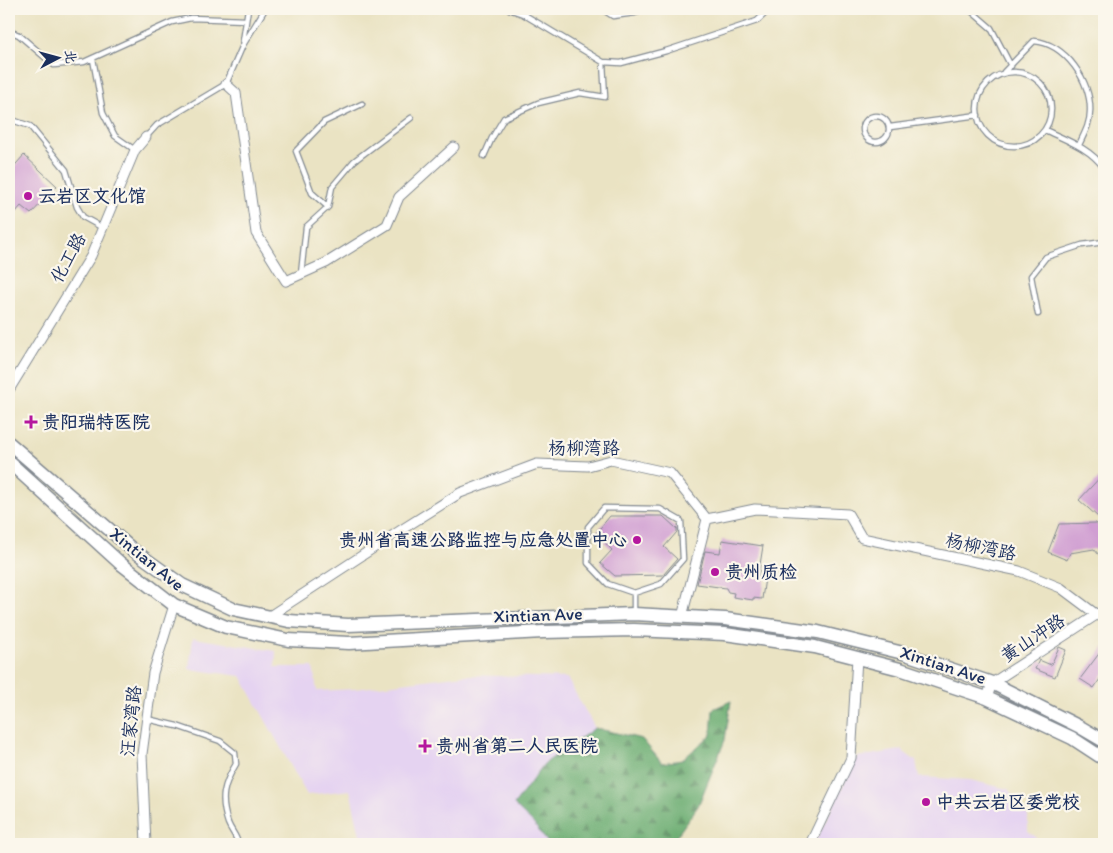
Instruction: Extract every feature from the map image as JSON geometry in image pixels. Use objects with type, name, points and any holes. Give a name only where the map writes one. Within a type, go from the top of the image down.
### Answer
[{"type":"main road","name":"Xintian Ave","points":[[9,443],[133,550],[182,585],[233,610],[289,621],[348,626],[634,614],[725,619],[818,632],[903,653],[992,683],[1104,741]]},
{"type":"main road","name":"Xintian Ave","points":[[9,462],[120,563],[174,605],[226,627],[288,640],[349,643],[543,632],[634,630],[725,634],[815,648],[900,669],[987,698],[1072,738],[1104,759]]},
{"type":"street","points":[[226,84],[236,93],[256,233],[286,281],[326,263],[387,225],[400,197],[454,147]]},
{"type":"street","name":"化工路","points":[[9,390],[91,256],[135,150],[146,137]]},
{"type":"street","name":"杨柳湾路","points":[[268,617],[460,493],[537,464],[588,466],[611,460],[670,472],[707,519],[755,509],[848,514],[862,538],[1019,571],[1061,588],[1101,613]]},
{"type":"street","points":[[682,617],[707,519]]},
{"type":"street","name":"汪家湾路","points":[[146,844],[142,754],[153,673],[174,605]]},
{"type":"street","name":"黄山冲路","points":[[987,698],[992,683],[1101,613]]},
{"type":"street","points":[[810,844],[851,758],[857,658]]},
{"type":"lane","points":[[243,45],[248,9]]},
{"type":"lane","points":[[146,137],[157,125],[226,84],[243,45],[265,9]]},
{"type":"lane","points":[[509,9],[523,14],[603,62],[622,63],[757,22],[770,9]]},
{"type":"lane","points":[[602,9],[613,16],[648,9]]},
{"type":"lane","points":[[969,9],[990,28],[1011,66]]},
{"type":"lane","points":[[9,31],[19,35],[54,65],[84,62],[93,59],[172,22],[191,18],[246,20]]},
{"type":"lane","points":[[1004,72],[1017,71],[1030,75],[1041,82],[1048,93],[1052,105],[1051,118],[1045,130],[1037,139],[1027,145],[1015,147],[1003,145],[993,140],[984,132],[978,121],[978,98],[983,87],[1011,66],[1034,41],[1041,41],[1059,50],[1078,69],[1088,95],[1089,124],[1079,145]]},
{"type":"lane","points":[[93,59],[103,113],[115,136],[135,150]]},
{"type":"lane","points":[[484,156],[504,118],[538,103],[580,93],[604,97],[603,62]]},
{"type":"lane","points":[[328,207],[312,193],[296,151],[324,122],[362,104]]},
{"type":"lane","points":[[874,115],[886,119],[890,127],[888,136],[876,142],[868,139],[863,131],[864,123],[874,115]]},
{"type":"lane","points":[[890,127],[978,115]]},
{"type":"lane","points":[[301,274],[306,227],[328,207],[332,187],[354,161],[411,118]]},
{"type":"lane","points":[[9,123],[15,120],[30,126],[66,170],[77,207],[83,216],[103,228]]},
{"type":"lane","points":[[1045,130],[1079,145],[1101,163],[1104,168]]},
{"type":"lane","points":[[1038,314],[1031,276],[1046,257],[1082,245],[1104,242]]},
{"type":"lane","points":[[604,508],[660,509],[681,521],[683,559],[661,584],[634,593],[608,584],[588,563],[588,527],[604,508]]},
{"type":"lane","points":[[634,593],[634,614]]},
{"type":"lane","points":[[147,719],[177,726],[220,741],[235,753],[236,764],[226,780],[223,805],[229,825],[237,838],[238,844]]},
{"type":"shaded area","name":"贵州省第二人民医院","points":[[193,638],[276,651],[275,667],[313,667],[317,691],[355,689],[464,675],[567,678],[595,728],[544,764],[514,805],[533,823],[549,844],[362,844],[350,790],[307,795],[241,676],[189,669]]},
{"type":"shaded area","name":"中共云岩区委党校","points":[[901,750],[916,761],[919,777],[970,780],[1008,789],[1028,815],[1028,831],[1036,837],[1038,844],[814,844],[857,757]]},
{"type":"green space","points":[[731,701],[725,740],[698,806],[671,844],[549,844],[533,823],[514,805],[544,764],[595,728],[642,739],[662,763],[682,760],[711,735],[713,709]]},
{"type":"building","name":"云岩区文化馆","points":[[24,155],[57,186],[31,214],[21,206],[9,220],[9,172]]},
{"type":"building","points":[[1104,473],[1104,511],[1098,517],[1079,500]]},
{"type":"building","name":"贵州省高速公路监控与应急处置中心","points":[[610,516],[663,516],[677,529],[677,532],[664,547],[677,559],[663,575],[615,576],[600,563],[612,550],[596,533]]},
{"type":"building","points":[[1096,523],[1104,533],[1104,551],[1099,555],[1094,549],[1070,553],[1067,560],[1048,552],[1059,524]]},
{"type":"building","name":"贵州质检","points":[[722,540],[763,546],[758,577],[765,578],[762,599],[753,598],[753,600],[733,597],[734,593],[728,592],[726,588],[697,584],[705,551],[720,553]]},
{"type":"building","points":[[1059,647],[1066,650],[1055,677],[1035,669],[1039,660],[1051,665]]},
{"type":"building","points":[[1104,647],[1104,673],[1094,688],[1080,679]]},
{"type":"place","name":"云岩区文化馆","points":[[28,196]]},
{"type":"place","name":"贵阳瑞特医院","points":[[31,422]]},
{"type":"place","name":"贵州省高速公路监控与应急处置中心","points":[[637,540]]},
{"type":"place","name":"贵州质检","points":[[715,572]]},
{"type":"place","name":"贵州省第二人民医院","points":[[425,746]]},
{"type":"place","name":"中共云岩区委党校","points":[[926,802]]}]
